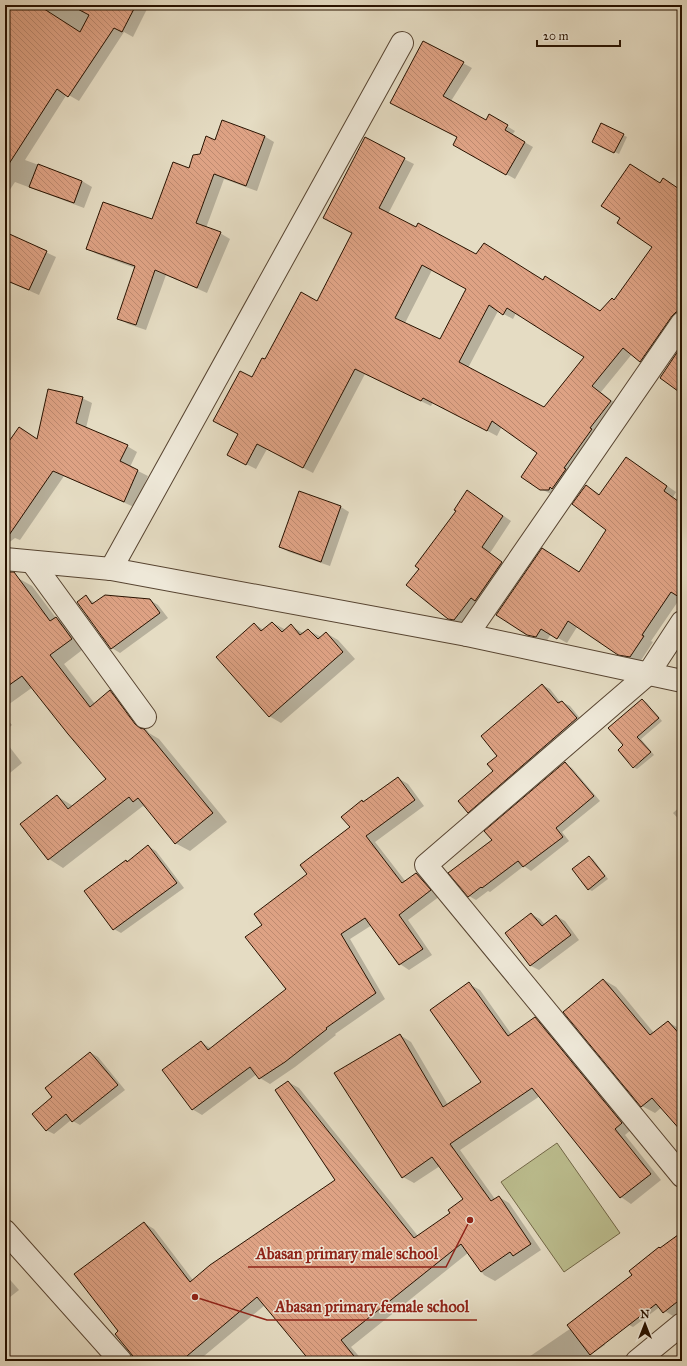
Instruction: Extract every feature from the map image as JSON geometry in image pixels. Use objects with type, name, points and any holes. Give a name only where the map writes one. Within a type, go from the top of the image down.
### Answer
[{"type":"street","points":[[110,569],[402,43]]},
{"type":"street","points":[[468,635],[682,322]]},
{"type":"street","points":[[5,560],[110,569],[468,635],[682,681]]},
{"type":"street","points":[[32,562],[145,717]]},
{"type":"street","points":[[682,622],[648,674],[426,865],[682,1176]]},
{"type":"street","points":[[5,1231],[121,1361]]},
{"type":"street","points":[[636,1361],[682,1324]]},
{"type":"green space","points":[[557,1143],[620,1233],[564,1272],[501,1182]]},
{"type":"building","points":[[5,5],[38,5],[80,32],[89,15],[70,5],[136,5],[122,32],[114,28],[68,97],[57,89],[5,170]]},
{"type":"building","points":[[423,41],[464,62],[443,96],[486,120],[489,114],[508,125],[505,130],[525,142],[506,175],[453,145],[457,137],[390,103]]},
{"type":"building","points":[[222,120],[265,136],[246,186],[214,174],[196,223],[221,232],[197,288],[155,270],[136,325],[117,319],[135,266],[86,249],[103,202],[152,219],[173,162],[189,168],[193,155],[200,154],[206,136],[215,140]]},
{"type":"building","points":[[601,123],[624,134],[614,153],[592,142]]},
{"type":"building","points":[[365,137],[405,158],[379,208],[416,227],[418,223],[476,254],[484,243],[543,280],[545,276],[600,311],[612,298],[614,300],[652,247],[617,223],[620,218],[601,206],[630,164],[660,183],[663,178],[682,191],[682,311],[676,312],[672,316],[640,362],[623,348],[592,386],[611,401],[590,428],[592,429],[564,468],[566,469],[552,489],[550,487],[549,490],[540,490],[521,477],[537,453],[492,421],[487,431],[423,398],[421,401],[355,369],[303,468],[257,444],[246,465],[227,455],[238,434],[213,421],[240,371],[252,377],[262,358],[265,359],[301,292],[317,301],[352,233],[323,218]],"holes":[[[422,265],[466,289],[440,339],[395,318]],[[489,305],[503,315],[507,308],[584,357],[544,407],[459,362]]]},
{"type":"building","points":[[38,164],[82,181],[74,203],[29,187]]},
{"type":"building","points":[[5,232],[47,251],[29,290],[5,280]]},
{"type":"building","points":[[682,345],[682,394],[660,378]]},
{"type":"building","points":[[48,389],[83,397],[76,423],[128,445],[120,461],[138,470],[124,502],[53,471],[5,541],[5,447],[19,427],[37,439]]},
{"type":"building","points":[[626,457],[667,486],[664,491],[682,504],[682,599],[671,592],[642,635],[644,636],[630,657],[618,655],[568,621],[557,639],[541,629],[536,637],[527,635],[496,615],[542,548],[579,572],[606,530],[572,504],[586,485],[599,495]]},
{"type":"building","points":[[467,490],[503,516],[482,547],[502,562],[475,601],[471,598],[454,620],[448,619],[406,585],[419,569],[415,566],[456,511],[454,510]]},
{"type":"building","points":[[299,491],[341,506],[321,562],[279,547]]},
{"type":"building","points":[[5,572],[14,572],[50,621],[56,617],[72,639],[50,655],[90,707],[110,690],[135,724],[144,729],[213,813],[175,844],[138,798],[133,802],[129,797],[48,860],[20,824],[57,795],[68,809],[106,779],[22,676],[5,688]]},
{"type":"building","points":[[86,595],[92,604],[105,595],[150,599],[160,613],[111,649],[77,602]]},
{"type":"building","points":[[272,622],[282,632],[291,624],[300,635],[308,629],[318,639],[326,632],[343,652],[269,717],[216,657],[254,623],[261,631]]},
{"type":"building","points":[[542,684],[558,703],[562,701],[577,718],[468,813],[458,801],[493,771],[487,764],[497,756],[481,736]]},
{"type":"building","points":[[642,699],[659,718],[637,737],[651,752],[633,768],[618,750],[623,745],[608,728]]},
{"type":"building","points":[[565,762],[594,796],[556,828],[563,837],[523,867],[518,861],[468,897],[448,873],[492,840],[484,831]]},
{"type":"building","points":[[398,777],[415,800],[366,836],[402,883],[416,873],[431,890],[399,915],[423,949],[399,965],[365,918],[341,934],[376,993],[326,1028],[327,1029],[285,1062],[259,1079],[250,1067],[192,1110],[162,1070],[201,1041],[208,1050],[286,989],[245,937],[262,925],[254,914],[307,874],[300,865],[350,827],[341,817],[362,800],[363,802]]},
{"type":"building","points":[[148,845],[177,883],[113,930],[84,891],[126,860],[127,862]]},
{"type":"building","points":[[589,856],[605,876],[588,890],[572,869]]},
{"type":"building","points":[[531,913],[542,926],[556,915],[571,935],[530,966],[505,933]]},
{"type":"building","points":[[603,979],[650,1035],[668,1021],[682,1037],[682,1132],[652,1098],[641,1107],[563,1012]]},
{"type":"building","points":[[469,982],[508,1036],[535,1017],[622,1123],[615,1129],[651,1174],[620,1198],[532,1088],[450,1144],[491,1201],[499,1196],[531,1244],[513,1256],[510,1252],[481,1272],[461,1244],[341,1340],[358,1361],[310,1361],[257,1297],[181,1361],[137,1361],[115,1334],[118,1331],[74,1274],[144,1222],[190,1282],[210,1265],[335,1180],[275,1090],[288,1081],[414,1238],[450,1213],[448,1210],[463,1199],[432,1157],[402,1178],[334,1073],[400,1034],[443,1107],[481,1082],[430,1010]]},
{"type":"building","points":[[90,1052],[118,1085],[72,1122],[66,1114],[46,1131],[32,1114],[52,1097],[45,1088]]},
{"type":"building","points":[[682,1232],[682,1298],[663,1313],[656,1304],[590,1355],[567,1325],[632,1275],[629,1271],[659,1247],[660,1248]]},
{"type":"place","name":"Abasan primary male school","points":[[470,1220]]},
{"type":"place","name":"Abasan primary female school","points":[[195,1297]]}]
